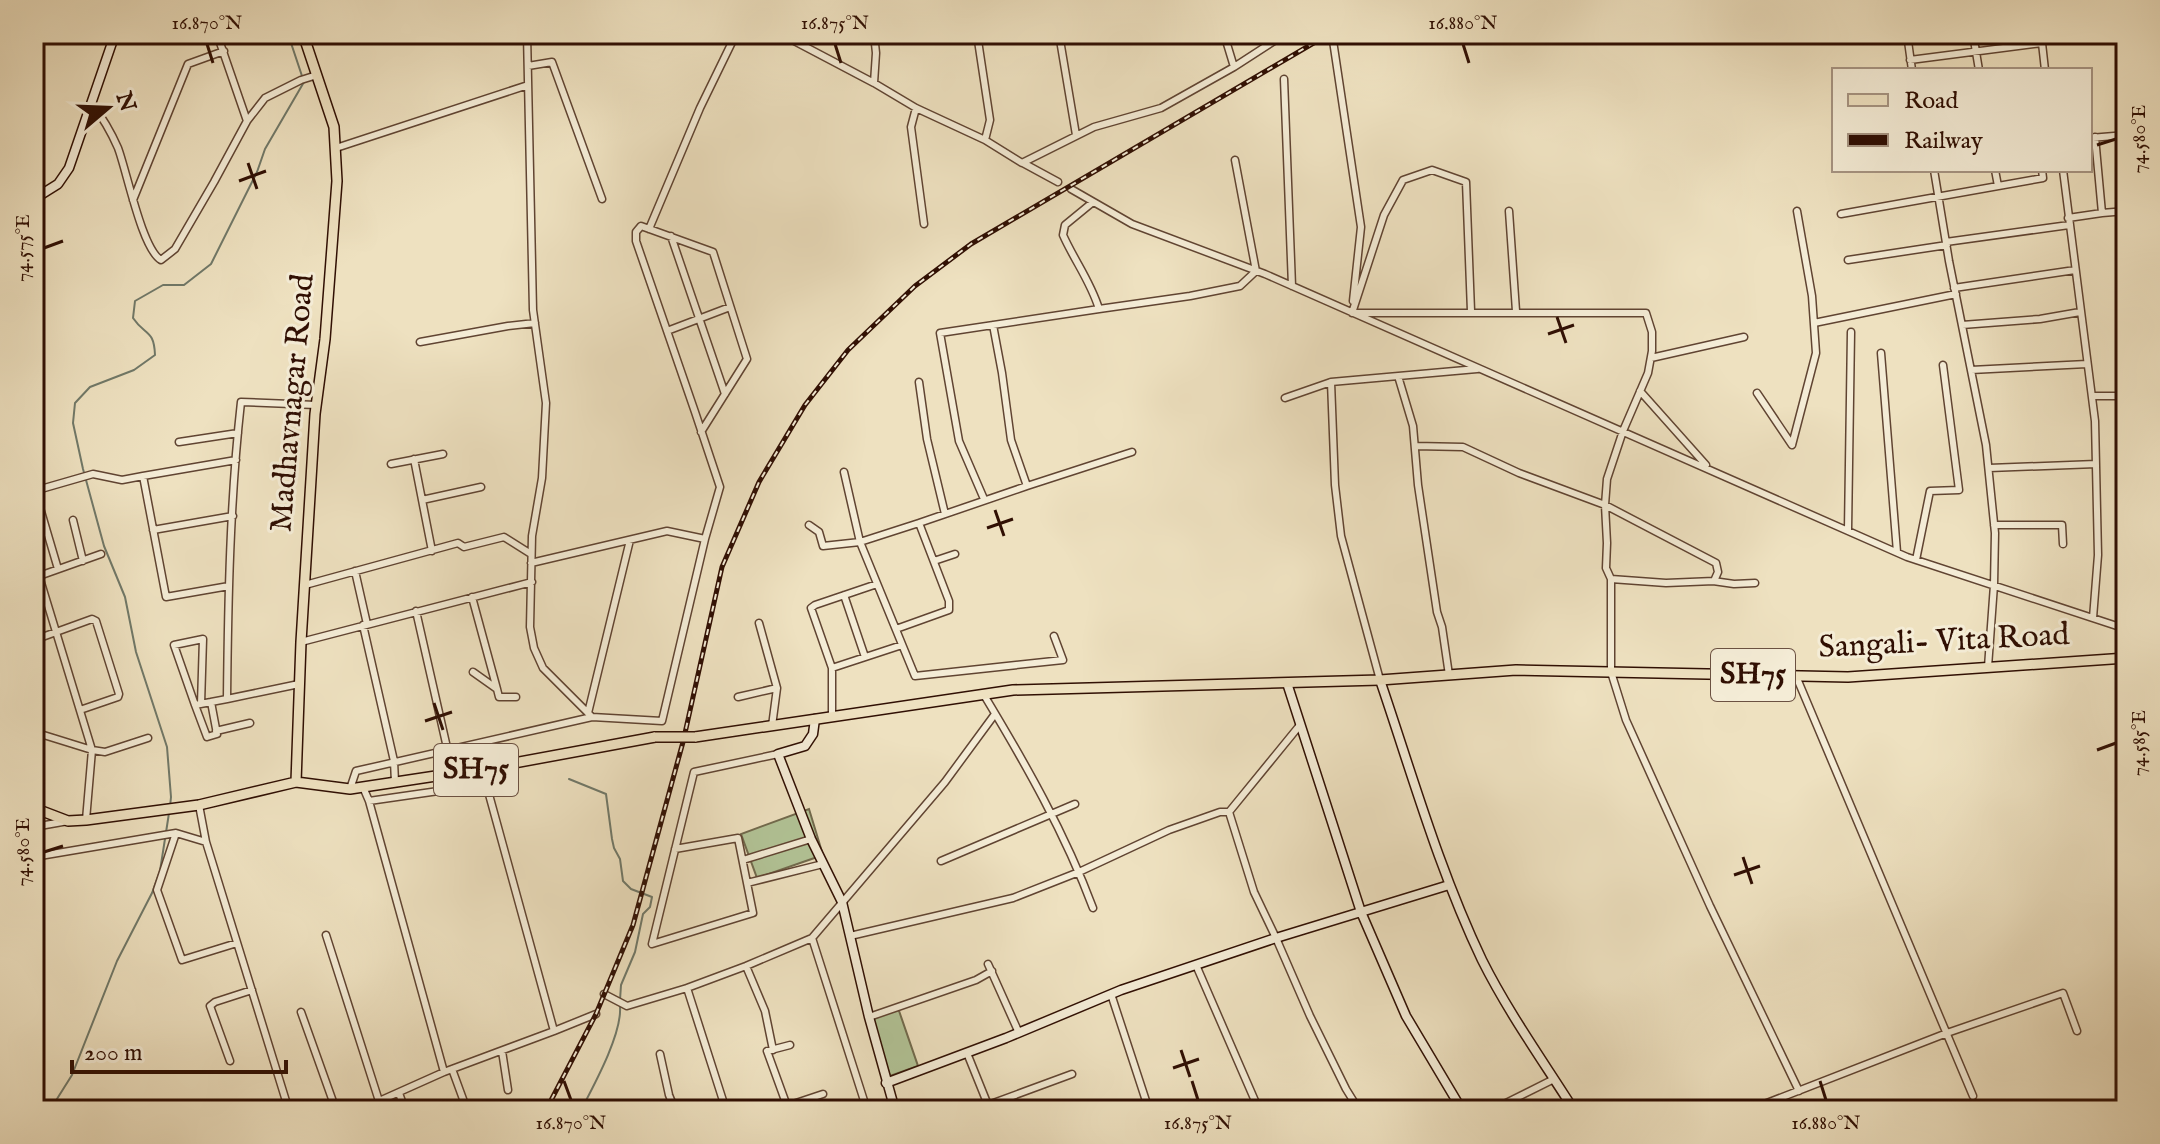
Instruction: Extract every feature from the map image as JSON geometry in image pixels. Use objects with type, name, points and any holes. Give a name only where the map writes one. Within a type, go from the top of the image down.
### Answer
[{"type":"main road","name":"Madhavnagar Road","points":[[296,782],[301,642],[316,405],[325,339],[337,181],[334,127],[303,34]]},
{"type":"main road","name":"Sangali- Vita Road","points":[[1380,680],[1516,670],[1848,677],[2126,658]]},
{"type":"main road","name":"SH75","points":[[34,808],[68,821],[86,820],[199,805],[296,782],[350,789],[453,774],[655,737],[695,737],[1013,690],[1380,680]]},
{"type":"street","points":[[34,199],[58,184],[69,168],[115,34]]},
{"type":"street","points":[[217,34],[247,121]]},
{"type":"street","points":[[527,34],[535,323],[546,403],[542,478],[532,536],[530,627],[534,648],[543,668],[590,715]]},
{"type":"street","points":[[649,229],[700,108],[736,34]]},
{"type":"street","points":[[781,34],[916,108],[985,140],[1058,182]]},
{"type":"street","points":[[874,34],[874,83]]},
{"type":"street","points":[[977,34],[990,120],[985,140]]},
{"type":"street","points":[[1059,34],[1076,135]]},
{"type":"street","points":[[1224,34],[1234,67]]},
{"type":"street","points":[[1022,163],[1101,124],[1161,108],[1285,34]]},
{"type":"street","points":[[1332,34],[1361,227],[1352,313]]},
{"type":"street","points":[[1907,34],[1912,68]]},
{"type":"street","points":[[1973,34],[1979,68]]},
{"type":"street","points":[[1910,60],[2042,43],[2045,68]]},
{"type":"street","points":[[133,200],[188,64],[224,51]]},
{"type":"street","points":[[528,66],[552,62],[602,199]]},
{"type":"street","points":[[92,104],[104,119],[118,149],[153,253],[161,260],[175,249],[247,121],[265,98],[317,75]]},
{"type":"street","points":[[1284,79],[1292,286]]},
{"type":"street","points":[[336,148],[528,85]]},
{"type":"street","points":[[916,108],[911,127],[924,224]]},
{"type":"street","points":[[2102,213],[2093,138],[2126,135]]},
{"type":"street","points":[[1235,160],[1256,271]]},
{"type":"street","points":[[1352,313],[1384,215],[1403,180],[1432,170],[1466,182],[1471,311]]},
{"type":"street","points":[[1934,172],[1989,468],[1994,525],[1994,585],[1988,667]]},
{"type":"street","points":[[1995,172],[1998,186]]},
{"type":"street","points":[[1841,214],[2043,178],[2042,172]]},
{"type":"street","points":[[2063,172],[2095,421],[2098,555],[2093,618]]},
{"type":"street","points":[[1071,189],[1132,224],[1292,286],[1916,560],[2126,629]]},
{"type":"street","points":[[1093,202],[1065,225],[1063,235],[1092,288],[1099,309]]},
{"type":"street","points":[[1509,211],[1516,311]]},
{"type":"street","points":[[1757,393],[1792,445],[1816,353],[1812,296],[1797,211]]},
{"type":"street","points":[[1848,260],[2126,211]]},
{"type":"street","points":[[350,789],[356,771],[590,715],[662,721],[720,487],[701,432],[667,331],[636,241],[636,232],[641,226],[713,252],[747,359],[701,432]]},
{"type":"street","points":[[671,236],[725,394]]},
{"type":"street","points":[[1814,323],[1955,291],[2075,270]]},
{"type":"street","points":[[984,499],[959,441],[940,333],[1190,296],[1240,286],[1256,271]]},
{"type":"street","points":[[667,331],[730,307]]},
{"type":"street","points":[[1962,325],[2040,319],[2080,312]]},
{"type":"street","points":[[1352,313],[1646,313],[1652,332],[1648,373],[1607,479],[1606,568],[1611,579],[1611,672],[1626,720],[1710,906],[1799,1091]]},
{"type":"street","points":[[420,342],[535,323]]},
{"type":"street","points":[[993,325],[1011,440],[1027,486]]},
{"type":"street","points":[[1848,530],[1851,332]]},
{"type":"street","points":[[1651,358],[1744,337]]},
{"type":"street","points":[[1881,353],[1897,552]]},
{"type":"street","points":[[1971,370],[2087,364]]},
{"type":"street","points":[[1916,560],[1930,491],[1959,490],[1943,365]]},
{"type":"street","points":[[1285,398],[1331,382],[1480,369]]},
{"type":"street","points":[[1398,376],[1413,426],[1422,513],[1449,675]]},
{"type":"street","points":[[919,382],[927,439],[945,514]]},
{"type":"street","points":[[1331,382],[1335,485],[1341,536],[1380,680],[1449,885],[1479,952],[1500,993],[1574,1110]]},
{"type":"street","points":[[1640,391],[1708,468]]},
{"type":"street","points":[[2092,396],[2126,396]]},
{"type":"street","points":[[227,699],[229,586],[241,402],[316,405]]},
{"type":"street","points":[[179,442],[238,433]]},
{"type":"street","points":[[1415,446],[1463,447],[1519,473],[1605,505],[1716,563],[1718,572],[1713,581]]},
{"type":"street","points":[[809,525],[819,532],[823,546],[860,542],[1132,452]]},
{"type":"street","points":[[391,464],[443,454]]},
{"type":"street","points":[[414,459],[432,551]]},
{"type":"street","points":[[58,569],[34,491],[93,474],[122,480],[236,460]]},
{"type":"street","points":[[1989,468],[2096,464]]},
{"type":"street","points":[[844,472],[860,542],[915,676],[1063,660],[1054,636]]},
{"type":"street","points":[[143,476],[166,597],[229,586]]},
{"type":"street","points":[[422,500],[481,487]]},
{"type":"street","points":[[153,530],[233,516]]},
{"type":"street","points":[[73,520],[83,561]]},
{"type":"street","points":[[34,525],[44,522]]},
{"type":"street","points":[[896,629],[949,610],[949,601],[919,523]]},
{"type":"street","points":[[1994,525],[2062,525],[2063,544]]},
{"type":"street","points":[[531,563],[667,531],[705,539]]},
{"type":"street","points":[[305,585],[458,543],[464,547],[504,537],[531,554]]},
{"type":"street","points":[[590,715],[630,540]]},
{"type":"street","points":[[86,820],[92,750],[36,577],[101,554]]},
{"type":"street","points":[[934,561],[955,554]]},
{"type":"street","points":[[355,571],[394,761],[395,782]]},
{"type":"street","points":[[1611,579],[1666,583],[1755,583]]},
{"type":"street","points":[[301,642],[532,582]]},
{"type":"street","points":[[832,717],[832,668],[811,608],[877,584]]},
{"type":"street","points":[[844,595],[865,657]]},
{"type":"street","points":[[472,597],[499,697],[516,697]]},
{"type":"street","points":[[416,611],[453,774]]},
{"type":"street","points":[[34,640],[92,619],[96,621],[119,689],[118,697],[80,710]]},
{"type":"street","points":[[759,623],[777,688],[772,726]]},
{"type":"street","points":[[198,704],[203,639],[174,645],[198,704],[207,737],[217,734],[211,702]]},
{"type":"street","points":[[832,668],[902,645]]},
{"type":"street","points":[[473,672],[497,689]]},
{"type":"street","points":[[1796,676],[1973,1096]]},
{"type":"street","points":[[1287,683],[1361,912],[1406,1016],[1462,1110]]},
{"type":"street","points":[[198,704],[299,684]]},
{"type":"street","points":[[738,697],[777,688]]},
{"type":"street","points":[[984,695],[1034,778],[1093,908]]},
{"type":"street","points":[[604,994],[627,1006],[687,988],[812,938],[945,782],[995,714]]},
{"type":"street","points":[[675,849],[738,838],[753,913],[652,944],[675,849],[694,772],[805,746],[813,734],[815,719]]},
{"type":"street","points":[[216,731],[250,723]]},
{"type":"street","points":[[1229,812],[1300,725]]},
{"type":"street","points":[[34,732],[105,752],[148,738]]},
{"type":"street","points":[[778,754],[811,839],[842,902],[895,1110]]},
{"type":"street","points":[[482,769],[554,1031]]},
{"type":"street","points":[[369,801],[487,784]]},
{"type":"street","points":[[363,787],[444,1072]]},
{"type":"street","points":[[941,861],[1075,804]]},
{"type":"street","points":[[199,805],[206,842],[286,1101]]},
{"type":"street","points":[[850,936],[1013,898],[1079,872],[1169,830],[1220,812],[1229,812]]},
{"type":"street","points":[[1229,812],[1254,892],[1310,1016],[1359,1110]]},
{"type":"street","points":[[34,827],[68,821]]},
{"type":"street","points":[[34,857],[176,833],[206,842]]},
{"type":"street","points":[[176,833],[157,890],[182,960],[237,943]]},
{"type":"street","points":[[743,860],[811,839]]},
{"type":"street","points":[[747,883],[823,864]]},
{"type":"street","points":[[886,1083],[1019,1033],[1111,994],[1276,938],[1449,885]]},
{"type":"street","points":[[326,935],[379,1101]]},
{"type":"street","points":[[812,938],[867,1110]]},
{"type":"street","points":[[988,964],[1019,1033]]},
{"type":"street","points":[[1196,965],[1259,1110]]},
{"type":"street","points":[[746,966],[765,1011],[773,1050]]},
{"type":"street","points":[[869,1017],[976,980],[992,971]]},
{"type":"street","points":[[687,988],[726,1110]]},
{"type":"street","points":[[230,1061],[210,1006],[252,990]]},
{"type":"street","points":[[1749,1110],[1947,1033],[2063,993],[2077,1031]]},
{"type":"street","points":[[1111,994],[1149,1110]]},
{"type":"street","points":[[301,1012],[336,1110]]},
{"type":"street","points":[[359,1110],[444,1072],[596,1014]]},
{"type":"street","points":[[787,1106],[767,1051],[790,1045]]},
{"type":"street","points":[[502,1051],[508,1090]]},
{"type":"street","points":[[967,1053],[989,1108],[1072,1074]]},
{"type":"street","points":[[660,1054],[675,1110]]},
{"type":"street","points":[[452,1069],[467,1110]]},
{"type":"street","points":[[1492,1110],[1554,1079]]},
{"type":"street","points":[[399,1093],[405,1110]]},
{"type":"street","points":[[775,1110],[823,1094]]},
{"type":"green space","points":[[809,809],[823,855],[757,878],[741,834]]},
{"type":"green space","points":[[897,1005],[918,1066],[890,1076],[870,1015]]},
{"type":"waterway","points":[[288,34],[302,76]]},
{"type":"waterway","points":[[170,807],[167,747],[136,652],[125,597],[104,546],[83,469],[73,423],[75,403],[90,387],[134,370],[155,355],[151,337],[133,318],[135,301],[163,285],[184,285],[211,264],[257,172],[265,149],[304,82]]},
{"type":"waterway","points":[[569,779],[606,794],[612,839],[620,859],[623,881],[631,889],[652,897],[650,907],[643,914],[635,952],[621,985],[620,1000]]},
{"type":"waterway","points":[[50,1110],[72,1075],[117,961],[152,893],[160,871],[169,813]]},
{"type":"waterway","points":[[581,1110],[612,1045],[620,1007]]},
{"type":"railway","points":[[546,1110],[596,1014],[633,925],[683,742],[722,567],[759,482],[805,405],[848,350],[915,286],[971,244],[1329,34]]}]
